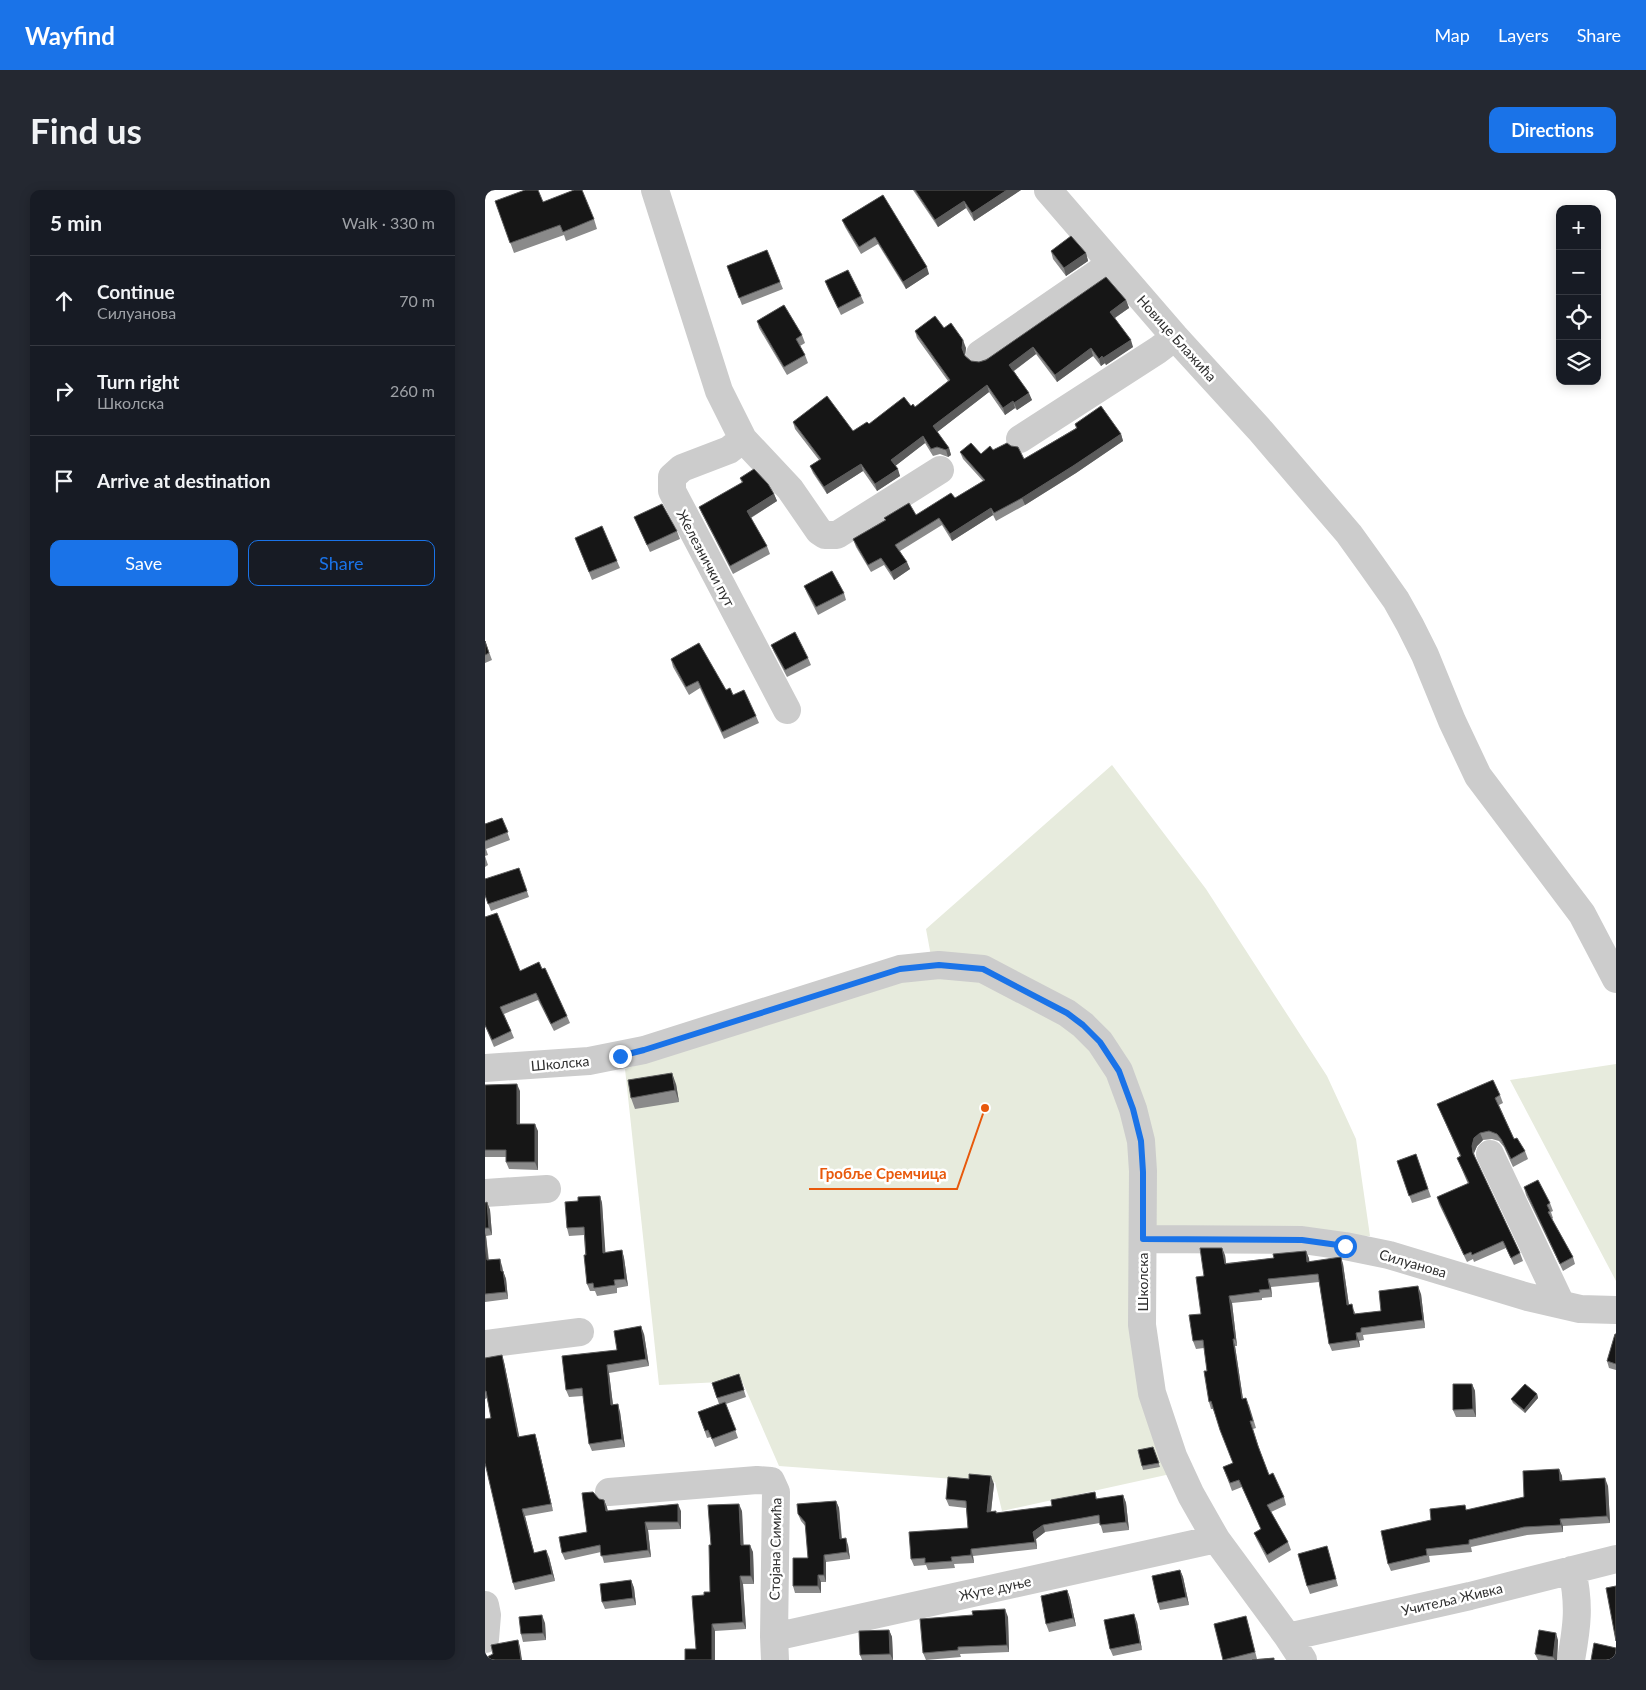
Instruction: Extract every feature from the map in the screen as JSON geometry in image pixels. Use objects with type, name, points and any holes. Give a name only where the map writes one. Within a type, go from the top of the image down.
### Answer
[{"type":"street","points":[[655,190],[719,391],[743,439],[790,489],[815,525],[825,535],[837,535],[940,470]]},
{"type":"street","name":"Новице Блажића","points":[[1048,190],[1349,534],[1410,625],[1425,654],[1452,721],[1478,776],[1582,914],[1616,979]]},
{"type":"street","points":[[979,354],[1111,264]]},
{"type":"street","points":[[1020,439],[1158,350],[1175,337]]},
{"type":"street","name":"Железнички пут","points":[[743,439],[729,450],[682,468],[672,477],[671,492],[787,710]]},
{"type":"street","name":"Школска","points":[[485,1068],[589,1061],[644,1050],[900,969],[939,965],[983,969],[1067,1013],[1083,1025],[1100,1042],[1119,1071],[1133,1109],[1141,1141],[1143,1172],[1142,1325],[1152,1393],[1173,1456],[1181,1475],[1216,1539],[1289,1637],[1303,1660]]},
{"type":"street","points":[[1490,1154],[1561,1304]]},
{"type":"street","points":[[485,1193],[547,1188]]},
{"type":"street","name":"Силуанова","points":[[1143,1239],[1302,1240],[1345,1246],[1389,1255],[1528,1297],[1580,1309],[1616,1310]]},
{"type":"street","points":[[485,1344],[580,1332]]},
{"type":"street","name":"Стојана Симића","points":[[609,1492],[757,1480],[771,1481],[776,1492],[775,1648]]},
{"type":"street","name":"Жуте дуње","points":[[775,1648],[1216,1539]]},
{"type":"street","name":"Учитеља Живка","points":[[1289,1637],[1469,1596],[1616,1559]]},
{"type":"street","points":[[1571,1660],[1577,1624],[1577,1590],[1572,1570]]},
{"type":"street","points":[[485,1605],[487,1615],[485,1639]]},
{"type":"shaded area","points":[[1112,765],[1206,889],[1327,1076],[1356,1139],[1370,1236],[1133,1232],[1175,1473],[1002,1511],[995,1482],[779,1466],[742,1381],[659,1385],[625,1069],[897,980],[935,978],[926,929]]},
{"type":"shaded area","points":[[1616,1064],[1616,1281],[1510,1080]]},
{"type":"building","points":[[525,190],[538,190],[543,202],[574,190],[582,190],[594,219],[563,232],[560,225],[510,243],[495,201]]},
{"type":"building","points":[[915,190],[1007,190],[972,213],[964,201],[935,220]]},
{"type":"building","points":[[883,195],[927,267],[903,282],[875,237],[859,247],[842,220]]},
{"type":"building","points":[[1071,236],[1086,253],[1064,268],[1051,251]]},
{"type":"building","points":[[767,250],[780,282],[739,298],[727,266]]},
{"type":"building","points":[[848,270],[861,296],[838,308],[825,281]]},
{"type":"building","points":[[1106,277],[1126,300],[1110,312],[1131,340],[1099,359],[1091,348],[1055,375],[1033,347],[1009,365],[1029,393],[1003,408],[987,385],[933,426],[949,448],[946,450],[937,447],[931,449],[923,436],[891,460],[898,469],[875,484],[861,464],[824,487],[810,466],[821,459],[793,422],[827,396],[853,431],[867,422],[869,424],[904,397],[911,406],[913,404],[915,407],[950,380],[915,331],[935,316],[944,328],[951,323],[963,340],[962,348],[965,356],[971,361],[979,362],[986,360]]},
{"type":"building","points":[[784,305],[802,335],[796,339],[805,355],[784,367],[757,321]]},
{"type":"building","points":[[1101,406],[1121,434],[1022,498],[994,513],[991,508],[950,534],[939,518],[895,545],[907,562],[891,572],[881,558],[868,565],[853,539],[886,520],[884,518],[909,503],[916,515],[951,493],[955,498],[985,480],[960,452],[971,443],[981,454],[990,446],[993,450],[1007,443],[1018,447],[1024,459],[1077,428],[1075,424]]},
{"type":"building","points":[[754,469],[768,484],[774,494],[747,511],[767,546],[730,566],[699,507],[743,482],[740,478]]},
{"type":"building","points":[[662,504],[677,531],[647,545],[634,517]]},
{"type":"building","points":[[602,526],[617,561],[589,572],[575,538]]},
{"type":"building","points":[[832,571],[844,593],[816,607],[804,586]]},
{"type":"building","points":[[795,632],[808,658],[785,670],[771,645]]},
{"type":"building","points":[[485,641],[489,653],[485,655]]},
{"type":"building","points":[[699,643],[726,690],[730,688],[733,695],[744,690],[756,716],[722,732],[698,681],[686,687],[671,659]]},
{"type":"building","points":[[502,818],[508,832],[485,841],[485,824]]},
{"type":"building","points":[[519,868],[527,891],[488,904],[485,895],[485,879]]},
{"type":"building","points":[[497,913],[520,971],[539,962],[542,969],[545,968],[567,1016],[551,1024],[536,993],[500,1007],[511,1031],[492,1040],[485,1025],[485,917]]},
{"type":"building","points":[[672,1073],[675,1090],[631,1098],[628,1080]]},
{"type":"building","points":[[1493,1080],[1500,1095],[1495,1098],[1514,1139],[1517,1138],[1525,1151],[1511,1159],[1501,1139],[1497,1134],[1489,1131],[1480,1133],[1474,1138],[1472,1146],[1473,1153],[1520,1253],[1511,1258],[1503,1241],[1472,1255],[1471,1252],[1464,1255],[1437,1197],[1469,1183],[1457,1158],[1461,1156],[1437,1104]]},
{"type":"building","points":[[517,1084],[517,1124],[535,1124],[535,1162],[506,1162],[506,1150],[485,1150],[485,1085]]},
{"type":"building","points":[[1416,1154],[1428,1189],[1409,1196],[1397,1161]]},
{"type":"building","points":[[1538,1180],[1550,1203],[1547,1205],[1550,1211],[1548,1212],[1573,1257],[1560,1264],[1524,1187]]},
{"type":"building","points":[[600,1196],[603,1253],[622,1250],[625,1279],[614,1280],[615,1285],[594,1288],[593,1283],[587,1284],[584,1227],[567,1228],[565,1202],[578,1201],[578,1197]]},
{"type":"building","points":[[487,1202],[489,1228],[485,1228],[485,1203]]},
{"type":"building","points":[[485,1245],[487,1260],[500,1259],[506,1292],[485,1294]]},
{"type":"building","points":[[1200,1248],[1222,1248],[1225,1264],[1274,1258],[1273,1254],[1306,1251],[1307,1262],[1341,1257],[1347,1305],[1352,1304],[1354,1314],[1381,1311],[1379,1291],[1418,1286],[1423,1320],[1361,1328],[1361,1332],[1356,1333],[1357,1340],[1329,1344],[1318,1274],[1268,1279],[1270,1289],[1229,1296],[1242,1399],[1246,1398],[1253,1421],[1250,1421],[1269,1475],[1273,1473],[1284,1497],[1267,1505],[1288,1542],[1267,1555],[1254,1533],[1261,1529],[1239,1480],[1230,1483],[1223,1467],[1233,1463],[1211,1401],[1209,1402],[1204,1371],[1207,1371],[1203,1340],[1193,1341],[1189,1315],[1201,1314],[1196,1277],[1204,1276]]},
{"type":"building","points":[[641,1326],[646,1359],[607,1365],[611,1405],[618,1404],[622,1439],[589,1444],[582,1388],[566,1390],[562,1356],[617,1350],[614,1331]]},
{"type":"building","points":[[1616,1334],[1616,1364],[1607,1361]]},
{"type":"building","points":[[502,1355],[518,1437],[535,1434],[551,1504],[522,1509],[534,1553],[546,1550],[552,1574],[513,1583],[485,1463],[485,1419],[491,1418],[485,1391],[485,1358]]},
{"type":"building","points":[[739,1374],[744,1390],[717,1398],[712,1383]]},
{"type":"building","points":[[1453,1384],[1472,1384],[1473,1409],[1453,1410]]},
{"type":"building","points":[[1525,1384],[1537,1394],[1524,1410],[1511,1399]]},
{"type":"building","points":[[725,1402],[736,1430],[712,1439],[708,1430],[705,1431],[698,1412]]},
{"type":"building","points":[[1153,1447],[1159,1463],[1142,1466],[1138,1450]]},
{"type":"building","points":[[1559,1469],[1560,1481],[1605,1478],[1607,1516],[1560,1519],[1561,1525],[1524,1527],[1469,1540],[1469,1544],[1426,1549],[1427,1555],[1388,1564],[1381,1531],[1431,1520],[1430,1509],[1465,1505],[1466,1510],[1524,1497],[1523,1471]]},
{"type":"building","points":[[969,1474],[991,1476],[987,1512],[996,1511],[996,1513],[1052,1506],[1051,1500],[1095,1492],[1096,1499],[1123,1495],[1126,1522],[1100,1525],[1099,1515],[1043,1525],[1033,1532],[1035,1542],[971,1549],[971,1555],[951,1557],[952,1561],[925,1563],[925,1558],[911,1559],[909,1532],[968,1528],[966,1501],[946,1499],[948,1477],[969,1479]]},
{"type":"building","points":[[593,1492],[599,1499],[604,1500],[606,1511],[678,1504],[678,1522],[645,1522],[648,1550],[601,1556],[600,1545],[562,1553],[559,1537],[587,1532],[582,1493]]},
{"type":"building","points":[[836,1501],[840,1539],[846,1538],[847,1552],[824,1555],[824,1575],[818,1575],[818,1586],[793,1586],[793,1558],[808,1558],[805,1522],[798,1514],[797,1504]]},
{"type":"building","points":[[739,1504],[741,1545],[750,1545],[751,1576],[740,1576],[743,1622],[712,1624],[712,1660],[685,1660],[685,1649],[696,1649],[692,1596],[704,1595],[704,1592],[710,1592],[709,1545],[711,1545],[708,1505]]},
{"type":"building","points":[[1327,1546],[1336,1579],[1307,1586],[1298,1554]]},
{"type":"building","points":[[1180,1570],[1186,1597],[1158,1603],[1152,1576]]},
{"type":"building","points":[[631,1580],[633,1598],[602,1602],[600,1584]]},
{"type":"building","points":[[1616,1586],[1616,1641],[1606,1588]]},
{"type":"building","points":[[1067,1590],[1073,1618],[1046,1624],[1041,1596]]},
{"type":"building","points":[[1005,1609],[1007,1645],[958,1647],[958,1650],[923,1653],[920,1619],[973,1615],[972,1611]]},
{"type":"building","points":[[1134,1614],[1140,1643],[1110,1649],[1104,1620]]},
{"type":"building","points":[[542,1615],[543,1633],[521,1634],[519,1617]]},
{"type":"building","points":[[1246,1616],[1255,1652],[1223,1660],[1214,1624]]},
{"type":"building","points":[[889,1630],[890,1654],[860,1655],[859,1631]]},
{"type":"building","points":[[1539,1630],[1556,1633],[1553,1657],[1535,1654]]},
{"type":"building","points":[[518,1640],[521,1660],[485,1660],[485,1658],[493,1654],[491,1645]]},
{"type":"building","points":[[1594,1643],[1616,1648],[1616,1660],[1591,1660]]},
{"type":"building","points":[[1274,1658],[1274,1660],[1252,1660]]},
{"type":"place","name":"Гробље Сремчица","points":[[985,1108]]},
{"type":"route","points":[[620,1056],[900,969],[939,965],[983,969],[1067,1013],[1083,1025],[1100,1042],[1119,1071],[1133,1109],[1141,1141],[1143,1239],[1302,1240],[1345,1246]]}]
